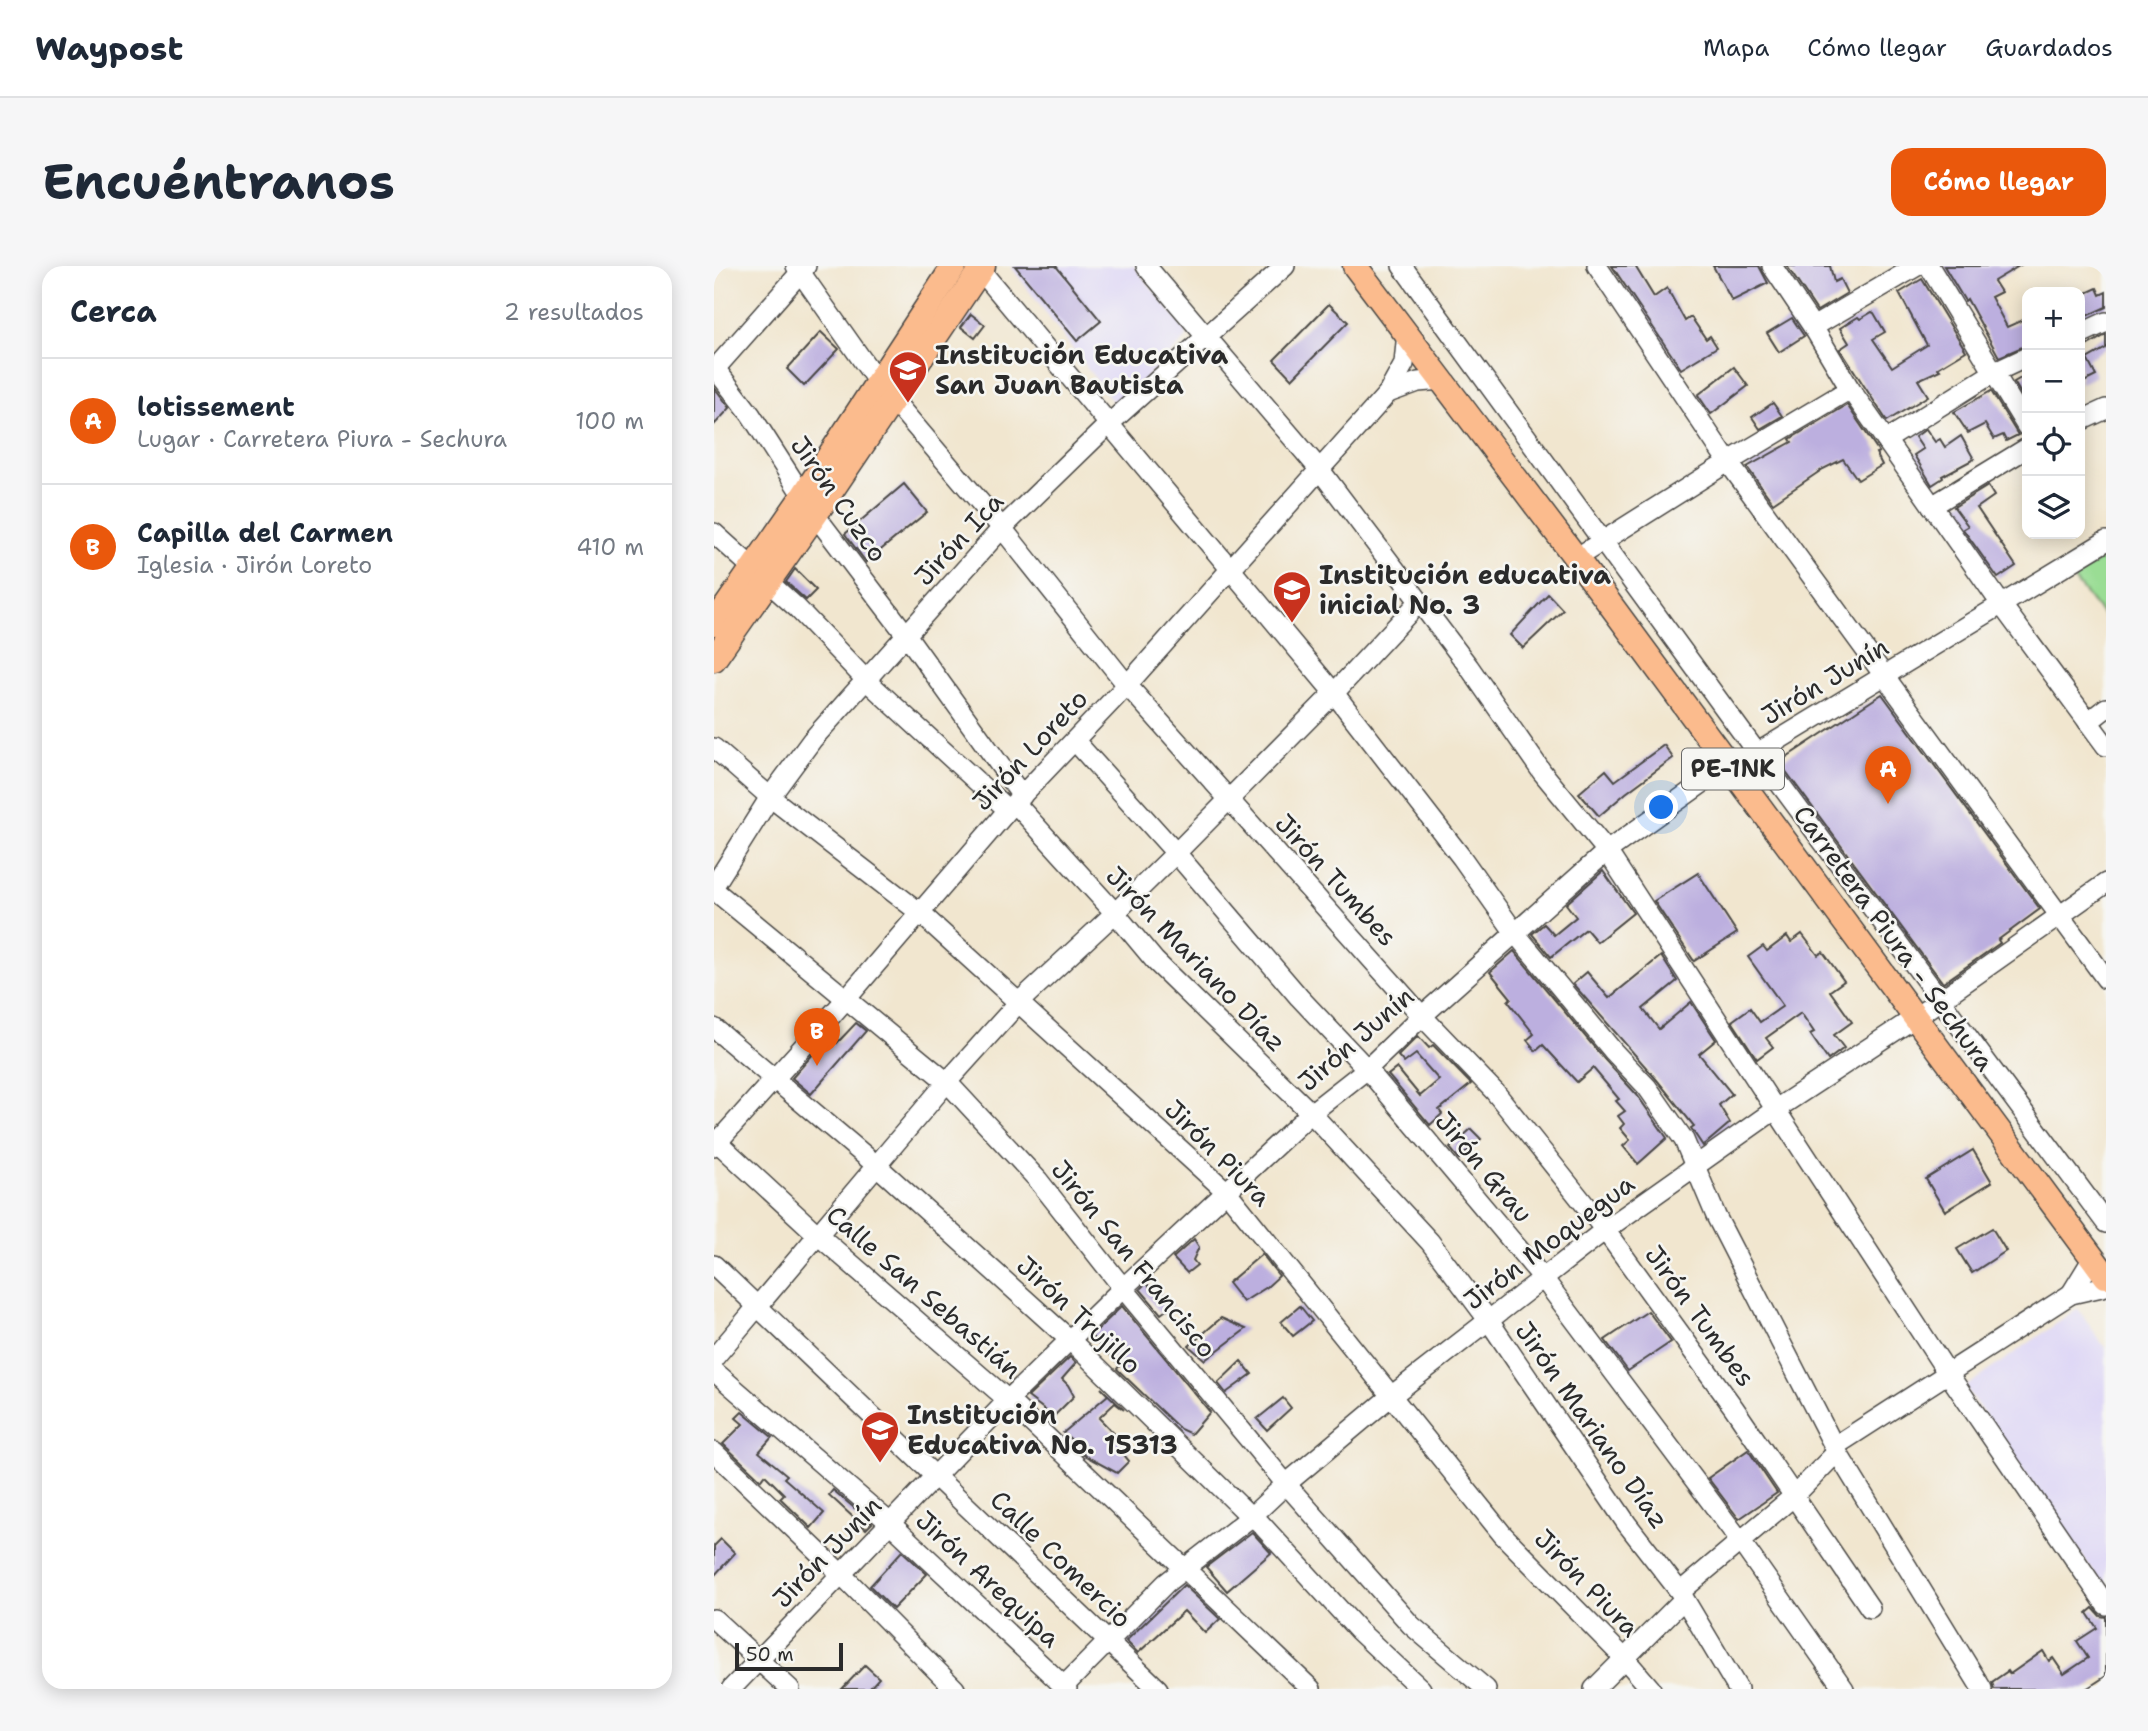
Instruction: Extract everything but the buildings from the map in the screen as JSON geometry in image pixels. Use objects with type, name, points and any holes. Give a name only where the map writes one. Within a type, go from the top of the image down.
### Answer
[{"type":"main road","points":[[885,391],[954,266]]},
{"type":"main road","name":"Carretera Piura - Sechura","points":[[1355,266],[1576,558],[2103,1273]]},
{"type":"main road","points":[[714,659],[760,574],[885,391],[980,267]]},
{"type":"main road","points":[[714,624],[760,574]]},
{"type":"street","points":[[1146,266],[1320,470],[1542,772],[1607,851],[1947,1372],[2106,1605]]},
{"type":"street","name":"Jirón Ica","points":[[714,888],[769,797],[812,740],[1002,528],[1110,423],[1285,266]]},
{"type":"street","points":[[1402,266],[1757,753],[2106,1223]]},
{"type":"street","points":[[1597,266],[1728,462],[2106,979]]},
{"type":"street","points":[[1772,266],[1850,389],[2001,604],[2106,746]]},
{"type":"street","points":[[1813,327],[1917,266]]},
{"type":"street","points":[[1929,266],[2022,419]]},
{"type":"street","points":[[980,267],[1334,694],[1462,858],[1515,933],[1613,1051],[1647,1087],[1684,1140],[1716,1216],[1836,1449],[1982,1689]]},
{"type":"street","name":"Jirón Tumbes","points":[[801,268],[885,391],[1002,528],[1127,685],[1422,1016],[1495,1092],[1605,1230],[1734,1408],[1870,1608]]},
{"type":"street","points":[[714,368],[801,268]]},
{"type":"street","points":[[2085,332],[2106,322]]},
{"type":"street","name":"Jirón Loreto","points":[[715,1143],[847,998],[1015,803],[1127,685],[1388,393],[1404,364],[1407,332]]},
{"type":"street","points":[[1886,440],[1993,373],[2022,359]]},
{"type":"street","name":"Jirón Cuzco","points":[[714,368],[751,415],[809,505],[906,636],[1015,803]]},
{"type":"street","points":[[1388,393],[1418,383],[1442,380]]},
{"type":"street","points":[[1576,558],[1850,389]]},
{"type":"street","points":[[2085,419],[2106,409]]},
{"type":"street","points":[[1932,506],[2022,451]]},
{"type":"street","name":"Jirón Mariano Díaz","points":[[714,533],[797,608],[866,680],[1015,803],[1155,961],[1311,1113],[1430,1242],[1489,1321],[1627,1524],[1682,1596],[1738,1689]]},
{"type":"street","name":"Jirón Junín","points":[[731,1689],[1069,1339],[1311,1113],[1367,1069],[1422,1016],[1607,851],[1729,764],[1757,753],[2106,541]]},
{"type":"street","points":[[714,1357],[947,1082],[1019,1002],[1176,853],[1334,694],[1419,602]]},
{"type":"street","points":[[2088,722],[2106,708]]},
{"type":"street","name":"Jirón Grau","points":[[1075,741],[1176,853],[1299,997],[1367,1069],[1544,1278],[1741,1542],[1844,1689]]},
{"type":"street","name":"Jirón Piura","points":[[714,748],[769,797],[919,912],[1228,1193],[1503,1535],[1651,1689]]},
{"type":"street","name":"Jirón Moquegua","points":[[1064,1688],[1166,1583],[1251,1517],[1286,1484],[1390,1397],[1605,1230],[1776,1109],[1942,1000],[2106,883]]},
{"type":"street","name":"Jirón San Francisco","points":[[714,888],[947,1082],[1038,1180],[1123,1288],[1286,1484],[1411,1625],[1486,1689]]},
{"type":"street","name":"Jirón Trujillo","points":[[714,1028],[876,1165],[1069,1339],[1259,1522],[1359,1631],[1420,1689]]},
{"type":"street","name":"Calle San Sebastián","points":[[715,1143],[1008,1400],[1311,1689]]},
{"type":"street","name":"Calle Comercio","points":[[714,1265],[1158,1689]]},
{"type":"street","points":[[1594,1689],[1682,1596],[1794,1496],[1836,1449],[1947,1372],[2103,1273]]},
{"type":"street","points":[[2071,1294],[2103,1273]]},
{"type":"street","name":"Jirón Arequipa","points":[[714,1371],[891,1523],[1064,1688]]},
{"type":"street","points":[[714,1452],[956,1689]]},
{"type":"street","points":[[714,1619],[790,1689]]},
{"type":"shaded area","points":[[1134,266],[1187,332],[1186,339],[1120,402],[1112,401],[1012,268]]},
{"type":"shaded area","points":[[2078,1309],[2106,1349],[2106,1590],[1965,1387]]},
{"type":"green space","points":[[2106,557],[2106,619],[2072,577]]},
{"type":"place","name":"Institución Educativa San Juan Bautista","points":[[908,404]]},
{"type":"place","name":"Institución educativa inicial No. 3","points":[[1292,624]]},
{"type":"place","name":"lotissement","points":[[1888,804]]},
{"type":"place","name":"Capilla del Carmen","points":[[817,1066]]},
{"type":"place","name":"Institución Educativa No. 15313","points":[[880,1464]]}]
